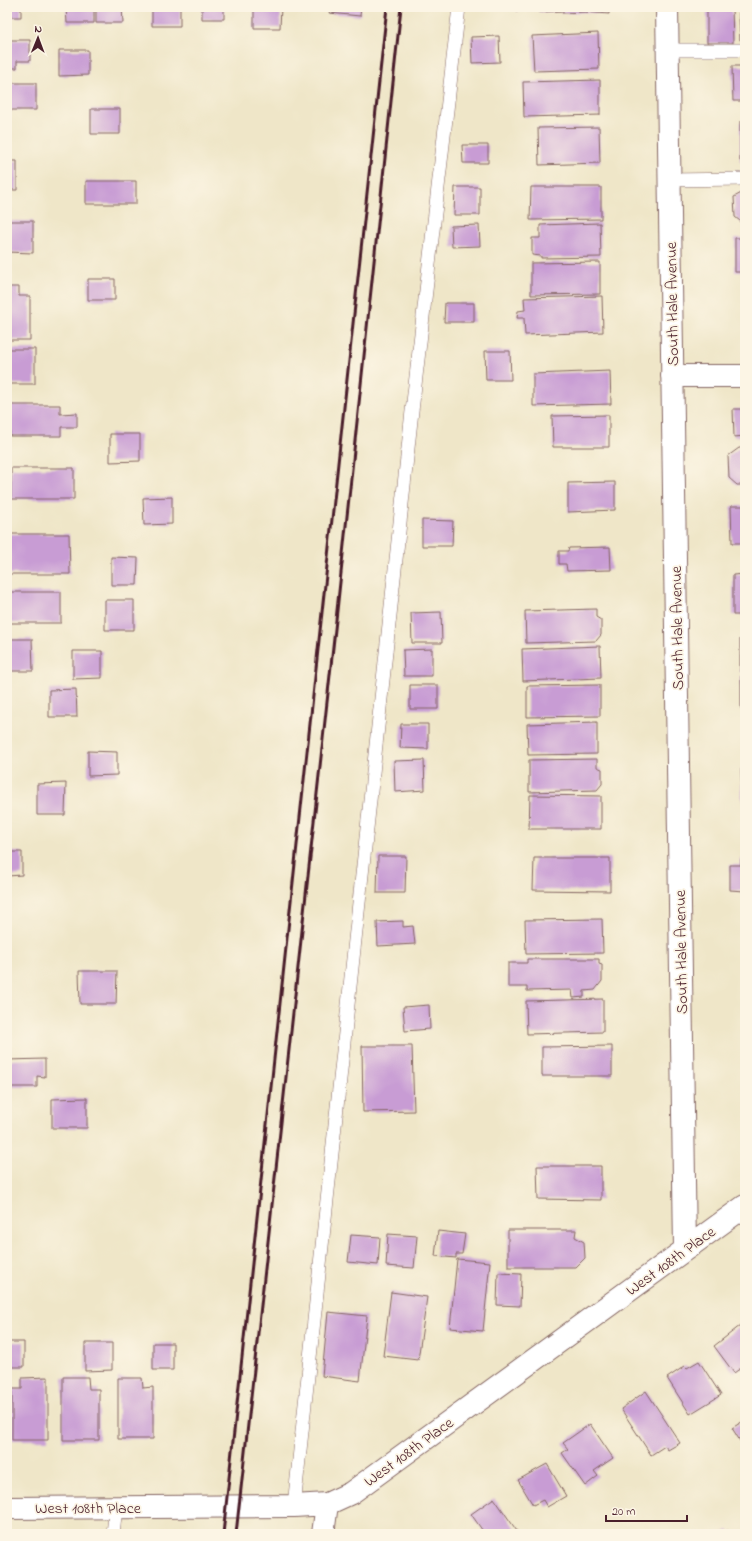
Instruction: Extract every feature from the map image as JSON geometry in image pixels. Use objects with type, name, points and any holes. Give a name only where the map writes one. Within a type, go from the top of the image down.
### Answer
[{"type":"street","name":"South Hale Avenue","points":[[667,7],[685,1249]]},
{"type":"street","points":[[672,376],[745,376]]},
{"type":"street","name":"West 108th Place","points":[[7,1508],[294,1506],[327,1504],[350,1493],[745,1206]]},
{"type":"street","points":[[323,1534],[327,1504]]},
{"type":"lane","points":[[294,1506],[411,419],[459,7]]},
{"type":"lane","points":[[668,50],[745,50]]},
{"type":"lane","points":[[669,180],[745,179]]},
{"type":"lane","points":[[113,1534],[116,1507]]},
{"type":"building","points":[[7,7],[21,7],[21,17],[7,17]]},
{"type":"building","points":[[66,7],[94,7],[94,23],[67,23]]},
{"type":"building","points":[[96,7],[122,7],[123,23],[96,23]]},
{"type":"building","points":[[152,7],[180,7],[180,26],[152,26]]},
{"type":"building","points":[[202,7],[224,7],[224,19],[202,19]]},
{"type":"building","points":[[254,7],[281,7],[280,28],[254,28]]},
{"type":"building","points":[[319,7],[361,7],[360,16],[329,13],[330,10],[319,9]]},
{"type":"building","points":[[492,7],[609,7],[609,14],[585,12],[562,13],[562,11],[539,12],[539,10],[516,11],[516,9],[492,9]]},
{"type":"building","points":[[707,7],[732,7],[733,43],[707,43]]},
{"type":"building","points":[[739,13],[745,13],[745,40],[740,40]]},
{"type":"building","points":[[598,33],[599,69],[534,71],[532,36]]},
{"type":"building","points":[[499,36],[500,62],[472,63],[471,37]]},
{"type":"building","points":[[7,40],[30,40],[30,61],[17,61],[17,68],[7,68]]},
{"type":"building","points":[[59,50],[88,50],[88,75],[59,76]]},
{"type":"building","points":[[732,66],[745,66],[745,101],[733,101]]},
{"type":"building","points":[[600,80],[600,115],[524,117],[523,82]]},
{"type":"building","points":[[7,83],[36,83],[36,110],[7,110]]},
{"type":"building","points":[[91,109],[120,109],[120,134],[91,134]]},
{"type":"building","points":[[740,122],[745,122],[745,161],[740,161]]},
{"type":"building","points":[[599,127],[600,163],[539,165],[538,128]]},
{"type":"building","points":[[462,145],[488,145],[488,163],[463,163]]},
{"type":"building","points":[[7,161],[17,161],[17,190],[7,190]]},
{"type":"building","points":[[86,181],[136,181],[136,204],[86,204]]},
{"type":"building","points":[[455,187],[480,187],[480,215],[454,215]]},
{"type":"building","points":[[531,187],[601,187],[601,219],[530,220]]},
{"type":"building","points":[[745,191],[745,225],[735,217],[734,197]]},
{"type":"building","points":[[7,221],[33,221],[33,253],[7,252]]},
{"type":"building","points":[[600,223],[601,257],[541,258],[541,256],[532,255],[532,238],[540,238],[540,225]]},
{"type":"building","points":[[479,225],[480,246],[452,247],[451,226]]},
{"type":"building","points":[[735,238],[745,238],[745,272],[735,272]]},
{"type":"building","points":[[600,262],[600,294],[531,295],[531,263]]},
{"type":"building","points":[[88,279],[115,279],[115,300],[88,300]]},
{"type":"building","points":[[7,287],[19,287],[19,296],[30,296],[30,340],[7,340]]},
{"type":"building","points":[[602,296],[603,332],[525,335],[524,318],[517,318],[518,311],[525,310],[524,298]]},
{"type":"building","points":[[445,303],[474,303],[474,322],[444,322]]},
{"type":"building","points":[[7,349],[35,349],[35,384],[7,384]]},
{"type":"building","points":[[485,351],[510,351],[511,380],[486,380]]},
{"type":"building","points":[[610,371],[611,404],[533,406],[533,374]]},
{"type":"building","points":[[10,405],[60,405],[60,414],[77,413],[77,427],[61,427],[61,436],[10,436]]},
{"type":"building","points":[[733,409],[745,409],[745,436],[734,437]]},
{"type":"building","points":[[609,415],[609,447],[553,447],[552,416]]},
{"type":"building","points":[[110,434],[140,434],[140,461],[110,462]]},
{"type":"building","points":[[739,448],[745,448],[745,485],[737,485],[729,478],[728,456]]},
{"type":"building","points":[[11,468],[74,468],[74,499],[11,499]]},
{"type":"building","points":[[615,482],[615,510],[568,512],[568,483]]},
{"type":"building","points":[[172,497],[172,524],[144,525],[143,498]]},
{"type":"building","points":[[731,506],[745,506],[745,543],[732,543]]},
{"type":"building","points":[[422,520],[453,521],[452,546],[422,546]]},
{"type":"building","points":[[7,534],[69,534],[70,574],[7,574]]},
{"type":"building","points":[[610,547],[611,570],[567,571],[566,564],[559,564],[559,551],[568,551],[569,548]]},
{"type":"building","points":[[111,557],[138,558],[137,585],[111,585]]},
{"type":"building","points":[[745,574],[745,615],[733,615],[733,575]]},
{"type":"building","points":[[7,592],[61,592],[61,623],[7,623]]},
{"type":"building","points":[[105,600],[134,600],[134,630],[105,630]]},
{"type":"building","points":[[596,609],[596,617],[601,620],[601,635],[596,641],[526,643],[525,611]]},
{"type":"building","points":[[441,612],[442,643],[412,643],[411,613]]},
{"type":"building","points":[[7,639],[32,639],[33,671],[7,671]]},
{"type":"building","points":[[740,639],[745,639],[745,672],[740,672]]},
{"type":"building","points":[[600,646],[601,678],[523,681],[522,649]]},
{"type":"building","points":[[432,649],[432,676],[404,676],[403,650]]},
{"type":"building","points":[[73,651],[102,651],[102,678],[73,679]]},
{"type":"building","points":[[741,676],[745,676],[745,709],[741,709]]},
{"type":"building","points":[[410,685],[438,685],[438,709],[410,709]]},
{"type":"building","points":[[600,685],[600,716],[527,717],[527,686]]},
{"type":"building","points":[[76,689],[77,717],[49,717],[49,690]]},
{"type":"building","points":[[597,722],[597,754],[528,755],[527,724]]},
{"type":"building","points":[[401,724],[428,724],[428,749],[400,748]]},
{"type":"building","points":[[88,751],[117,752],[117,775],[88,776]]},
{"type":"building","points":[[597,759],[597,767],[602,769],[602,784],[597,790],[529,792],[529,760]]},
{"type":"building","points":[[424,760],[425,790],[395,792],[394,761]]},
{"type":"building","points":[[741,769],[745,769],[745,802],[742,802]]},
{"type":"building","points":[[66,783],[65,815],[37,815],[37,784]]},
{"type":"building","points":[[530,795],[601,796],[601,829],[529,829]]},
{"type":"building","points":[[7,852],[22,852],[22,875],[7,876]]},
{"type":"building","points":[[378,856],[406,856],[405,893],[377,893]]},
{"type":"building","points":[[534,858],[610,858],[610,891],[533,890]]},
{"type":"building","points":[[741,859],[745,860],[745,891],[730,890],[730,865],[741,865]]},
{"type":"building","points":[[602,919],[603,953],[526,954],[525,920]]},
{"type":"building","points":[[403,921],[403,927],[413,926],[415,944],[378,946],[377,922]]},
{"type":"building","points":[[527,959],[599,959],[599,964],[602,965],[602,981],[595,990],[584,991],[584,997],[573,998],[572,990],[527,991],[527,987],[508,987],[508,963],[527,963]]},
{"type":"building","points":[[79,971],[117,971],[116,1004],[80,1004]]},
{"type":"building","points":[[603,999],[603,1032],[527,1034],[526,1001]]},
{"type":"building","points":[[429,1005],[430,1029],[405,1031],[403,1007]]},
{"type":"building","points":[[362,1046],[412,1046],[414,1111],[363,1112]]},
{"type":"building","points":[[612,1046],[612,1076],[542,1076],[542,1047]]},
{"type":"building","points":[[45,1059],[45,1077],[37,1076],[37,1087],[8,1087],[7,1060]]},
{"type":"building","points":[[87,1098],[87,1128],[52,1128],[52,1099]]},
{"type":"building","points":[[537,1166],[601,1166],[601,1200],[538,1199]]},
{"type":"building","points":[[508,1230],[576,1230],[575,1237],[584,1242],[585,1258],[576,1267],[508,1267]]},
{"type":"building","points":[[438,1231],[465,1234],[462,1254],[456,1254],[456,1258],[435,1256]]},
{"type":"building","points":[[388,1234],[417,1236],[414,1268],[386,1266]]},
{"type":"building","points":[[351,1235],[380,1237],[378,1265],[348,1262]]},
{"type":"building","points":[[457,1259],[490,1262],[483,1331],[450,1328]]},
{"type":"building","points":[[498,1273],[521,1274],[520,1306],[497,1305]]},
{"type":"building","points":[[391,1292],[427,1297],[418,1360],[383,1356]]},
{"type":"building","points":[[328,1312],[367,1316],[360,1381],[322,1376]]},
{"type":"building","points":[[745,1322],[745,1365],[734,1373],[714,1346]]},
{"type":"building","points":[[7,1342],[24,1342],[24,1367],[7,1367]]},
{"type":"building","points":[[85,1343],[112,1343],[112,1370],[85,1371]]},
{"type":"building","points":[[153,1343],[173,1343],[173,1370],[153,1370]]},
{"type":"building","points":[[699,1361],[721,1395],[690,1414],[667,1378],[685,1366],[687,1368]]},
{"type":"building","points":[[48,1377],[48,1440],[12,1440],[12,1389],[22,1389],[22,1378]]},
{"type":"building","points":[[63,1377],[88,1377],[89,1389],[99,1389],[99,1440],[63,1440]]},
{"type":"building","points":[[118,1378],[142,1378],[143,1388],[153,1387],[153,1439],[118,1439]]},
{"type":"building","points":[[646,1391],[680,1443],[668,1450],[665,1446],[651,1455],[621,1409]]},
{"type":"building","points":[[745,1420],[745,1449],[732,1428]]},
{"type":"building","points":[[590,1424],[613,1458],[594,1471],[598,1476],[585,1486],[562,1453],[568,1449],[563,1443]]},
{"type":"building","points":[[547,1464],[566,1496],[547,1507],[543,1500],[533,1505],[518,1480]]},
{"type":"building","points":[[494,1498],[519,1534],[485,1534],[471,1514]]},
{"type":"building","points":[[728,1530],[731,1534],[721,1534]]},
{"type":"railway","points":[[223,1534],[387,7]]},
{"type":"railway","points":[[236,1534],[336,620],[401,7]]}]
